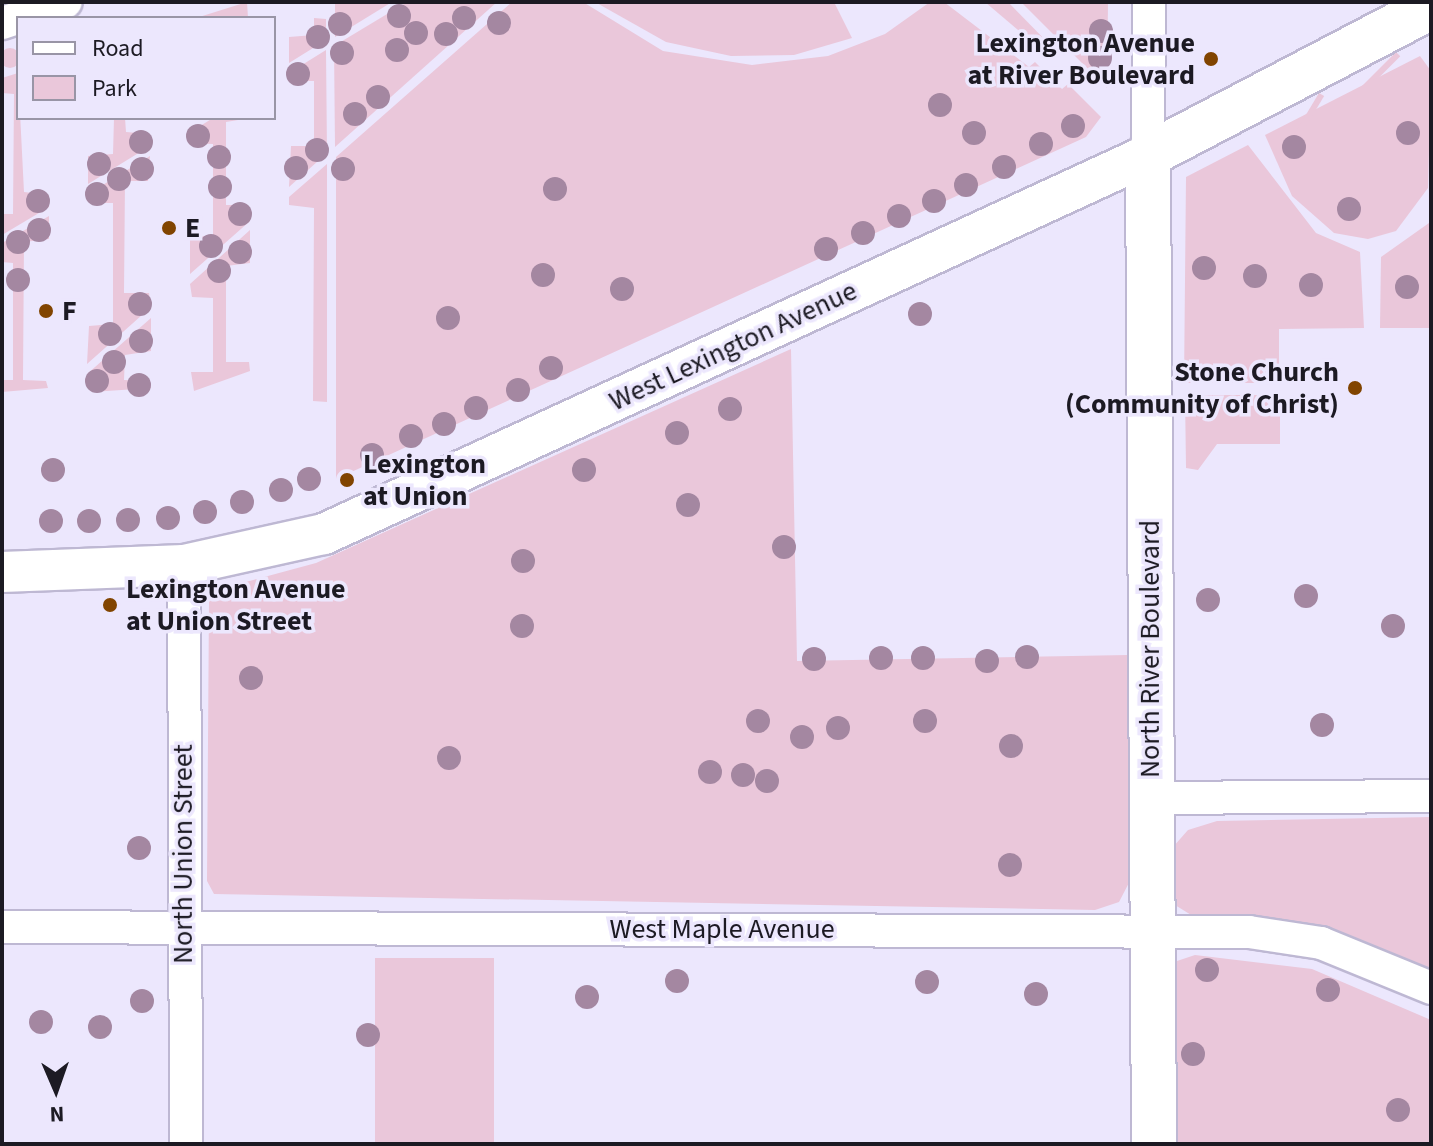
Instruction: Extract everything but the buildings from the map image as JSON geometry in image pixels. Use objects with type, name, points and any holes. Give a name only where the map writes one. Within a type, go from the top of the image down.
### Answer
[{"type":"main road","name":"West Lexington Avenue","points":[[1148,155],[1431,7]]},
{"type":"main road","name":"North River Boulevard","points":[[1148,155],[1154,1144]]},
{"type":"street","points":[[23,16],[66,2]]},
{"type":"street","points":[[1148,155],[1149,2]]},
{"type":"street","name":"West Lexington Avenue","points":[[2,572],[184,565],[324,534],[1148,155]]},
{"type":"street","name":"North Union Street","points":[[184,565],[186,1144]]},
{"type":"street","points":[[1152,798],[1431,796]]},
{"type":"street","name":"West Maple Avenue","points":[[2,927],[1249,932],[1321,943],[1431,988]]},
{"type":"green space","points":[[247,2],[248,16],[202,16]]},
{"type":"green space","points":[[335,2],[392,2],[335,37]]},
{"type":"green space","points":[[407,2],[497,2],[335,147],[334,46]]},
{"type":"green space","points":[[512,2],[583,2],[663,51],[752,65],[828,56],[885,34],[930,2],[944,2],[1029,67],[1035,62],[1062,89],[1068,84],[1101,117],[1086,137],[336,479],[336,157]]},
{"type":"green space","points":[[595,2],[834,2],[852,38],[794,55],[731,56],[666,42]]},
{"type":"green space","points":[[985,2],[1008,2],[1060,55],[1037,46]]},
{"type":"green space","points":[[1021,2],[1108,2],[1107,88]]},
{"type":"green space","points":[[314,18],[326,19],[326,40],[289,63],[289,37],[314,35]]},
{"type":"green space","points":[[6,49],[14,49],[16,66],[6,67],[1,62],[1,54]]},
{"type":"green space","points":[[326,50],[327,153],[289,187],[291,146],[314,146],[314,81],[291,81],[289,73]]},
{"type":"green space","points":[[1396,52],[1400,56],[1355,101],[1351,97]]},
{"type":"green space","points":[[1420,56],[1431,71],[1428,188],[1396,231],[1368,239],[1334,233],[1292,196],[1265,135]]},
{"type":"green space","points":[[16,74],[16,120],[20,120],[24,192],[49,195],[49,207],[2,235],[2,214],[13,214],[14,94],[2,93],[2,78]]},
{"type":"green space","points":[[1319,93],[1324,96],[1290,154],[1284,150]]},
{"type":"green space","points":[[114,120],[125,120],[126,132],[150,134],[150,146],[88,184],[88,156],[113,154]]},
{"type":"green space","points":[[210,120],[238,120],[226,122],[226,205],[248,205],[250,221],[190,274],[190,238],[213,235],[213,144],[191,143],[189,133]]},
{"type":"green space","points":[[1248,145],[1316,233],[1360,252],[1364,328],[1279,329],[1279,377],[1272,383],[1184,383],[1186,177]]},
{"type":"green space","points":[[150,156],[148,181],[125,181],[124,293],[149,293],[151,307],[87,364],[89,326],[113,324],[113,203],[90,203],[88,194]]},
{"type":"green space","points":[[327,164],[327,402],[313,401],[314,208],[289,205],[289,197]]},
{"type":"green space","points":[[49,216],[49,239],[24,242],[23,380],[46,381],[48,388],[2,392],[2,380],[13,380],[13,263],[2,262],[2,243]]},
{"type":"green space","points":[[1429,223],[1431,328],[1380,328],[1381,257]]},
{"type":"green space","points":[[250,230],[250,263],[226,266],[226,362],[249,362],[250,371],[194,391],[191,372],[213,372],[213,298],[192,297],[190,284]]},
{"type":"green space","points":[[151,318],[151,351],[125,355],[124,380],[149,381],[151,388],[92,392],[87,374]]},
{"type":"green space","points":[[791,349],[797,661],[1128,655],[1132,877],[1119,902],[1095,910],[214,894],[207,881],[209,601],[223,588],[316,563]]},
{"type":"green space","points":[[1185,395],[1273,395],[1280,400],[1280,444],[1217,444],[1198,470],[1186,468]]},
{"type":"green space","points":[[1431,817],[1431,970],[1343,935],[1196,918],[1175,905],[1173,847],[1188,830],[1217,821]]},
{"type":"green space","points":[[1195,955],[1312,969],[1431,1020],[1431,1144],[1175,1144],[1174,962]]},
{"type":"green space","points":[[375,958],[494,958],[494,1144],[375,1144]]},
{"type":"place","name":"Lexington Avenue at River Boulevard","points":[[1211,59]]},
{"type":"place","name":"E","points":[[169,228]]},
{"type":"place","name":"F","points":[[46,311]]},
{"type":"place","name":"Stone Church (Community of Christ)","points":[[1355,388]]},
{"type":"place","name":"Lexington at Union","points":[[347,480]]},
{"type":"place","name":"Lexington Avenue at Union Street","points":[[110,605]]}]
